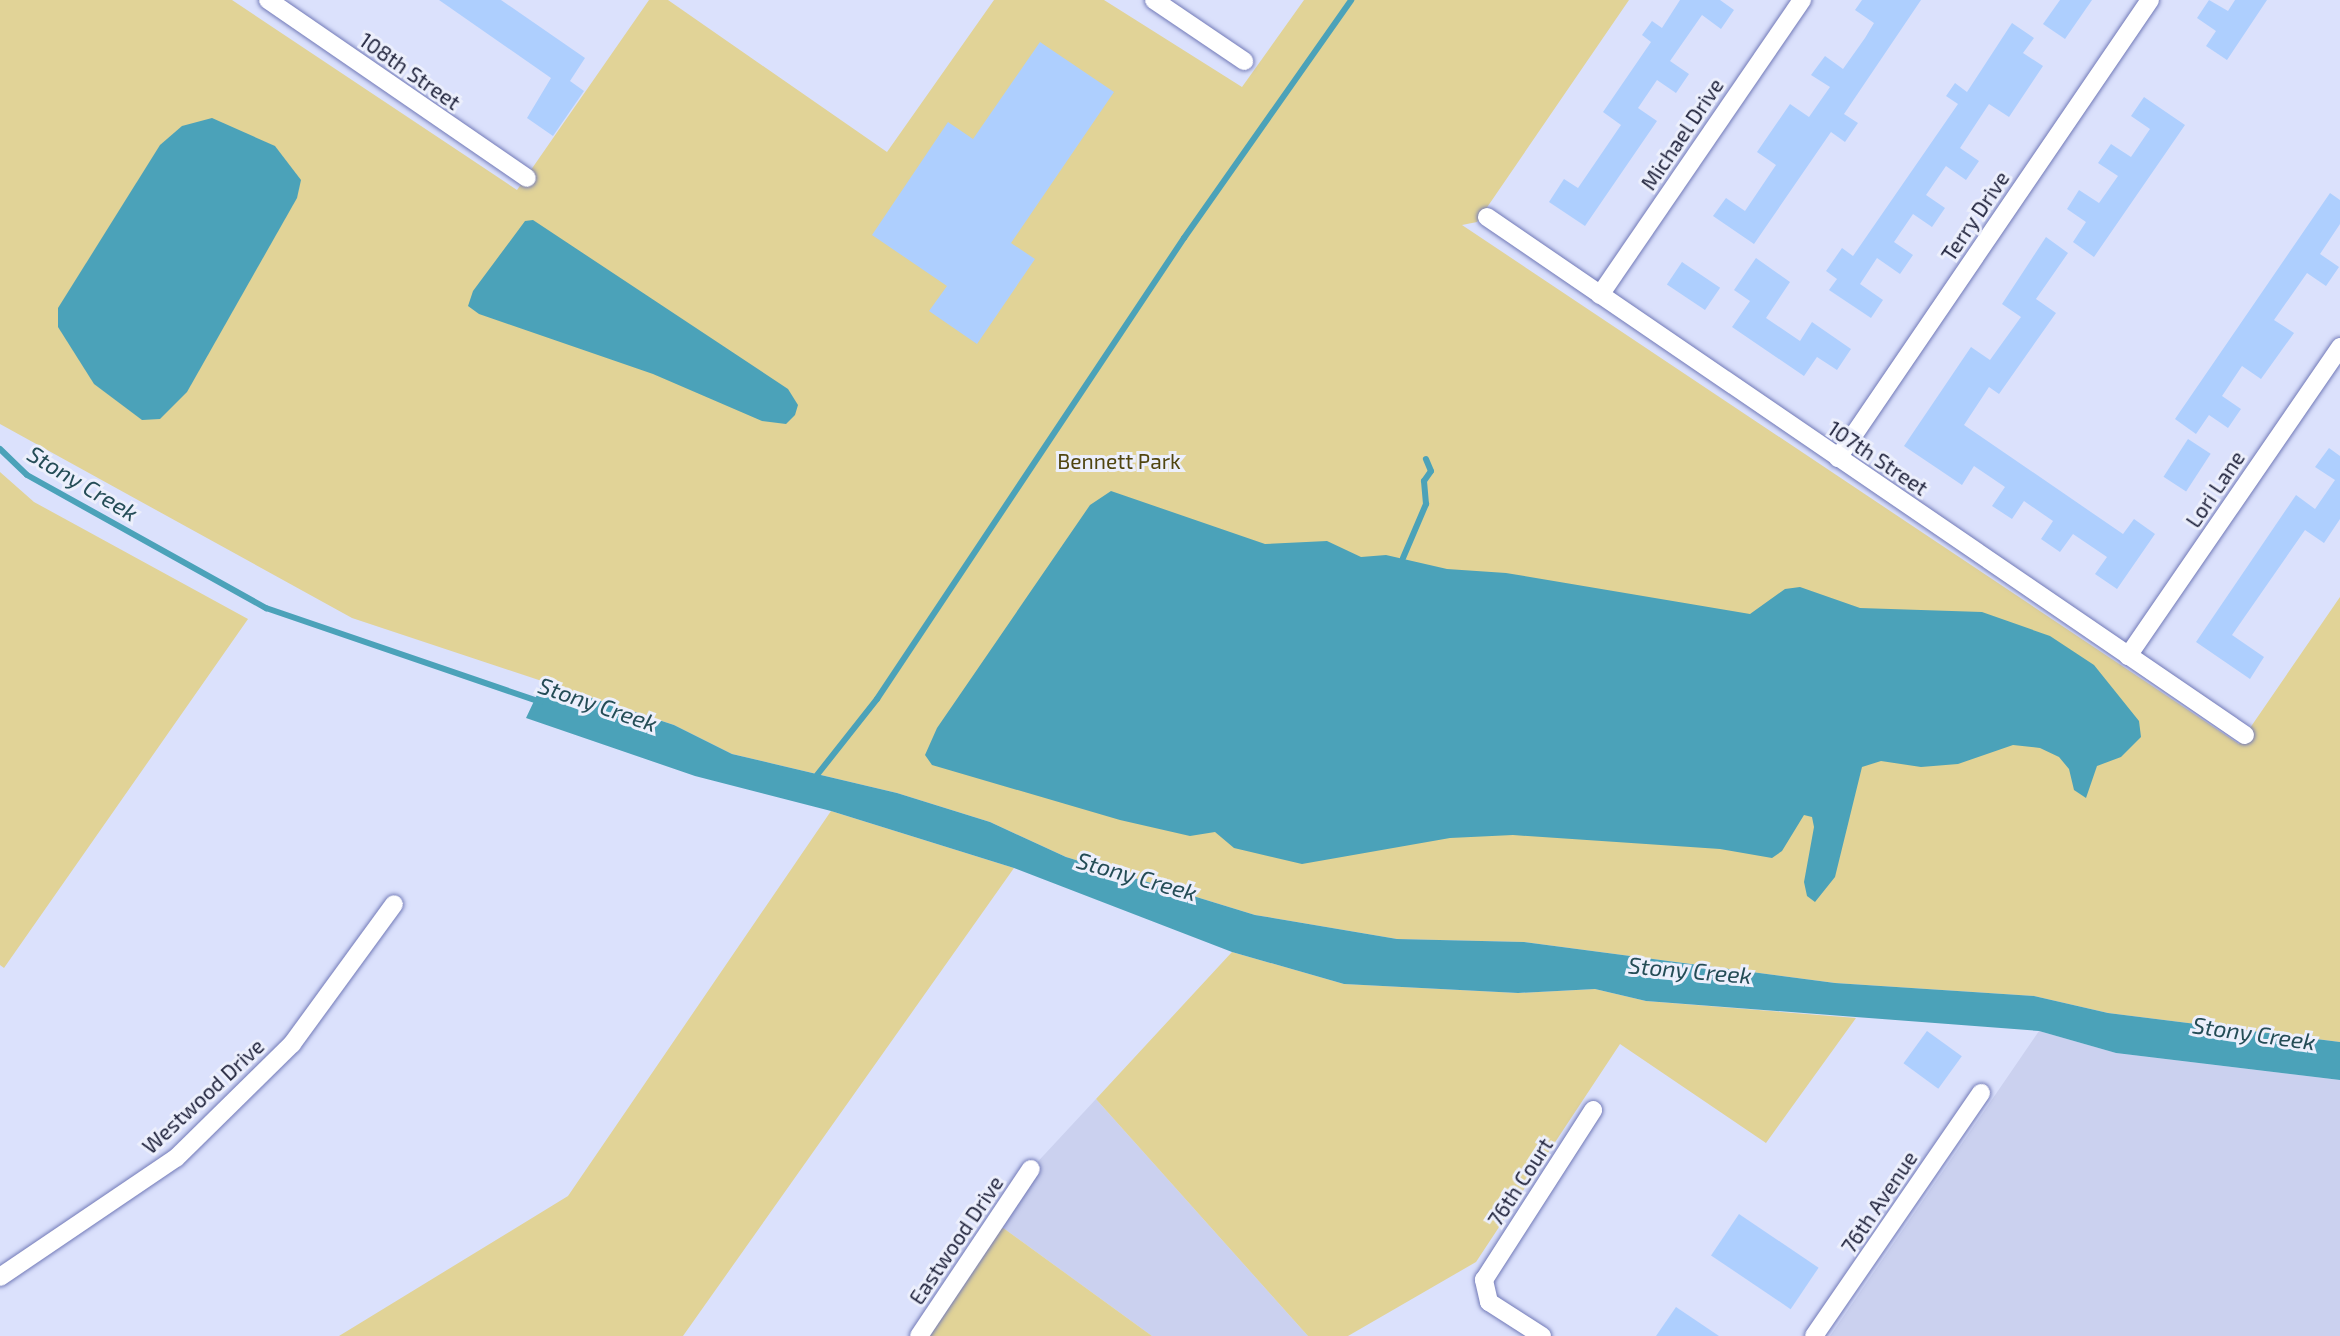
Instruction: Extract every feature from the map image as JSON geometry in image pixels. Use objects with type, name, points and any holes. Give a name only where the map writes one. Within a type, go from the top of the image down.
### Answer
[{"type":"street","name":"108th Street","points":[[268,0],[527,178]]},
{"type":"street","points":[[1154,0],[1244,61]]},
{"type":"street","name":"Michael Drive","points":[[1600,295],[1802,0]]},
{"type":"street","name":"Terry Drive","points":[[1838,458],[2150,0]]},
{"type":"street","name":"107th Street","points":[[1486,217],[2245,736]]},
{"type":"street","name":"Lori Lane","points":[[2128,656],[2340,347]]},
{"type":"street","name":"Westwood Drive","points":[[0,1277],[176,1158],[292,1044],[394,904]]},
{"type":"street","name":"76th Avenue","points":[[1814,1336],[1981,1093]]},
{"type":"street","name":"76th Court","points":[[1542,1336],[1489,1302],[1484,1280],[1593,1110]]},
{"type":"street","name":"Eastwood Drive","points":[[919,1336],[1031,1169]]},
{"type":"shaded area","points":[[2039,1031],[2116,1053],[2340,1080],[2340,1336],[1830,1336]]},
{"type":"shaded area","points":[[1096,1099],[1308,1336],[1152,1336],[995,1222],[1031,1169]]},
{"type":"green space","name":"Bennett Park","points":[[0,0],[232,0],[517,190],[649,0],[668,0],[887,152],[994,0],[1104,0],[1242,87],[1304,0],[1629,0],[1477,222],[1462,225],[2239,744],[2340,597],[2340,1042],[2108,1013],[2034,996],[1835,983],[1524,942],[1397,939],[1255,915],[1066,857],[990,822],[897,793],[732,754],[674,725],[352,618],[0,424]]},
{"type":"green space","points":[[0,472],[34,502],[248,619],[4,968],[0,965]]},
{"type":"green space","points":[[831,811],[1014,868],[683,1336],[339,1336],[568,1196]]},
{"type":"green space","points":[[1232,952],[1344,984],[1518,993],[1595,989],[1646,1001],[1856,1018],[1766,1143],[1620,1044],[1476,1262],[1348,1336],[1308,1336],[1096,1099]]},
{"type":"green space","points":[[995,1222],[1152,1336],[919,1336]]},
{"type":"water","points":[[212,118],[275,146],[301,180],[297,198],[187,392],[160,419],[142,420],[94,384],[58,327],[58,308],[160,145],[182,126]]},
{"type":"water","points":[[533,220],[788,389],[798,405],[795,415],[786,424],[762,421],[653,374],[479,314],[468,306],[473,291],[525,221]]},
{"type":"water","points":[[1111,491],[1265,544],[1327,541],[1361,557],[1386,555],[1447,569],[1506,573],[1750,614],[1785,589],[1800,587],[1860,608],[1982,612],[2050,636],[2094,665],[2139,721],[2141,737],[2121,757],[2097,766],[2086,798],[2074,790],[2069,769],[2059,757],[2040,748],[2013,745],[1958,764],[1921,767],[1881,761],[1862,767],[1835,877],[1815,902],[1807,896],[1804,882],[1814,827],[1812,817],[1804,815],[1782,851],[1772,858],[1720,849],[1513,835],[1450,838],[1302,864],[1234,848],[1215,832],[1190,836],[1120,820],[932,765],[925,755],[937,728],[1090,505]]},
{"type":"water","points":[[543,682],[674,725],[732,754],[897,793],[990,822],[1066,857],[1255,915],[1397,939],[1524,942],[1835,983],[2034,996],[2108,1013],[2340,1042],[2340,1080],[2116,1053],[2039,1031],[1646,1001],[1595,989],[1518,993],[1344,984],[1232,952],[1014,868],[831,811],[695,776],[526,718]]},
{"type":"building","points":[[439,0],[501,0],[585,58],[570,81],[584,91],[553,136],[527,118],[551,78]]},
{"type":"building","points":[[1680,0],[1720,0],[1734,10],[1721,29],[1702,15],[1670,61],[1689,74],[1676,93],[1657,80],[1638,108],[1657,121],[1585,226],[1549,202],[1564,179],[1578,188],[1621,125],[1603,112],[1651,42],[1642,35],[1652,21],[1662,28]]},
{"type":"building","points":[[1862,0],[1921,0],[1844,114],[1858,123],[1845,142],[1831,132],[1754,244],[1713,216],[1726,198],[1745,211],[1776,165],[1757,152],[1790,104],[1809,117],[1830,87],[1811,75],[1825,56],[1843,69],[1865,38],[1874,23],[1855,10]]},
{"type":"building","points":[[2060,0],[2092,0],[2065,39],[2043,24]]},
{"type":"building","points":[[2209,0],[2228,11],[2235,0],[2267,0],[2227,60],[2206,46],[2216,31],[2197,18]]},
{"type":"building","points":[[2012,23],[2034,38],[2023,53],[2043,66],[2009,117],[1989,104],[1960,148],[1979,161],[1966,180],[1946,166],[1926,195],[1945,208],[1932,227],[1913,214],[1894,242],[1913,255],[1900,274],[1877,258],[1860,284],[1883,300],[1871,318],[1829,290],[1837,279],[1826,271],[1842,248],[1853,256],[1958,104],[1946,96],[1955,83],[1967,92]]},
{"type":"building","points":[[1040,42],[1114,92],[1011,243],[1035,259],[977,344],[929,311],[947,286],[872,235],[948,122],[973,139]]},
{"type":"building","points":[[2144,97],[2185,125],[2094,257],[2073,242],[2086,222],[2067,209],[2079,190],[2099,203],[2118,176],[2098,163],[2111,144],[2131,157],[2150,129],[2131,116]]},
{"type":"building","points":[[2330,193],[2340,200],[2340,224],[2320,254],[2339,267],[2326,286],[2307,273],[2274,320],[2294,333],[2261,379],[2242,366],[2222,396],[2241,409],[2228,428],[2209,415],[2196,434],[2175,419]]},
{"type":"building","points":[[2046,237],[2068,253],[2036,299],[2056,313],[1999,394],[1989,387],[1964,425],[2123,534],[2134,519],[2155,534],[2117,589],[2095,574],[2107,557],[2073,534],[2060,552],[2041,539],[2053,521],[2024,501],[2012,519],[1992,506],[2005,487],[1974,466],[1962,485],[1904,446],[1971,347],[1990,360],[2021,317],[2002,304]]},
{"type":"building","points":[[1756,258],[1790,282],[1766,318],[1800,341],[1812,322],[1851,349],[1837,370],[1817,357],[1804,376],[1732,327],[1750,301],[1734,290]]},
{"type":"building","points":[[1682,262],[1720,288],[1705,310],[1667,284]]},
{"type":"building","points":[[2188,439],[2211,454],[2186,491],[2163,477]]},
{"type":"building","points":[[2329,448],[2340,456],[2340,519],[2324,543],[2305,530],[2232,635],[2264,657],[2250,679],[2196,642],[2296,495],[2315,509],[2335,480],[2315,467]]},
{"type":"building","points":[[1927,1031],[1962,1056],[1938,1089],[1903,1063]]},
{"type":"building","points":[[1739,1214],[1819,1268],[1791,1309],[1711,1255]]},
{"type":"building","points":[[1676,1307],[1719,1336],[1656,1336]]},
{"type":"waterway","points":[[817,775],[877,699],[1184,238],[1351,0]]},
{"type":"waterway","name":"Stony Creek","points":[[0,449],[27,475],[266,608],[540,702]]},
{"type":"waterway","points":[[1403,558],[1426,504],[1424,481],[1431,471],[1426,459]]}]
